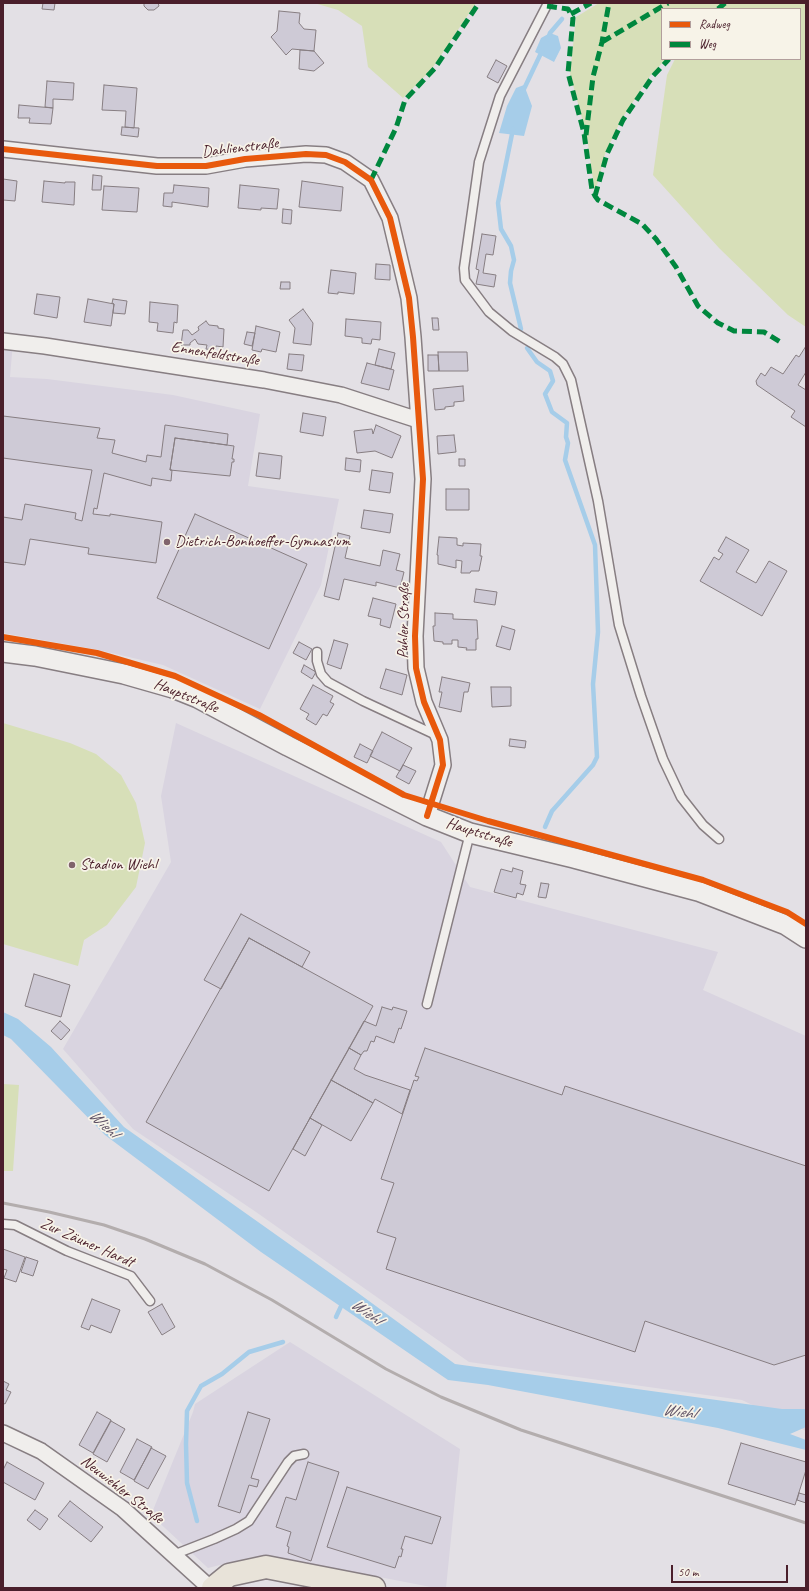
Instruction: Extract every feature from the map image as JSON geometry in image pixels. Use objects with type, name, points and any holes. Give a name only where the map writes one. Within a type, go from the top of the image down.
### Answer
[{"type":"main road","points":[[213,1588],[229,1575],[266,1567],[374,1588]]},
{"type":"street","name":"Dahlienstraße","points":[[3,149],[157,166],[206,166],[245,159],[306,154],[326,155],[345,162],[371,180],[390,218],[409,298],[418,420]]},
{"type":"street","name":"Ennenfeldstraße","points":[[3,341],[45,346],[264,380],[342,395],[418,420]]},
{"type":"street","name":"Puhler Straße","points":[[418,420],[423,479],[415,636],[416,668],[424,702],[438,737],[443,766],[427,816]]},
{"type":"street","name":"Hauptstraße","points":[[3,652],[36,656],[124,674],[173,688],[198,698],[288,746],[427,816],[470,833],[574,858],[698,891],[786,925],[806,938]]},
{"type":"street","name":"Neuwiehler Straße","points":[[3,1433],[41,1451],[123,1509],[210,1588]]},
{"type":"lane","points":[[548,3],[500,96],[479,162],[464,268],[465,280],[489,312],[512,331],[555,357],[563,364],[571,380],[598,501],[619,625],[641,696],[663,760],[681,797],[703,825],[719,839]]},
{"type":"lane","points":[[317,652],[317,660],[321,674],[328,682],[363,701],[438,737]]},
{"type":"lane","points":[[427,1004],[470,833]]},
{"type":"lane","name":"Zur Zäuner Hardt","points":[[3,1224],[15,1225],[67,1251],[131,1276],[150,1301]]},
{"type":"lane","points":[[173,1554],[214,1539],[249,1521],[288,1462],[294,1456],[304,1454]]},
{"type":"shaded area","name":"Dietrich-Bonhoeffer-Gymnasium","points":[[3,341],[13,342],[10,377],[47,379],[173,395],[260,414],[248,486],[339,499],[321,585],[260,709],[163,665],[99,650],[3,633]]},
{"type":"shaded area","points":[[176,723],[441,842],[470,887],[718,952],[703,990],[806,1036],[806,1431],[742,1400],[469,1362],[256,1212],[133,1129],[63,1049],[171,862],[161,796]]},
{"type":"shaded area","points":[[290,1342],[460,1449],[446,1588],[436,1588],[276,1557],[252,1557],[208,1568],[151,1515],[195,1404]]},
{"type":"green space","points":[[314,3],[476,3],[431,70],[403,98],[368,67],[362,26],[338,10]]},
{"type":"green space","points":[[599,3],[806,3],[806,327],[788,315],[719,248],[653,175],[667,75],[674,60],[801,60],[801,8],[661,8],[661,60],[665,60],[650,76],[621,120],[605,154],[595,193],[587,137],[570,74],[576,17]]},
{"type":"green space","name":"Stadion Wiehl","points":[[3,723],[70,743],[96,754],[121,775],[136,803],[145,843],[136,887],[107,925],[84,940],[78,966],[3,944]]},
{"type":"green space","points":[[3,1084],[19,1085],[13,1171],[3,1171]]},
{"type":"water","points":[[550,33],[558,36],[561,48],[554,62],[535,52],[541,38]]},
{"type":"water","points":[[524,85],[532,106],[524,136],[499,133],[507,106],[516,88]]},
{"type":"water","name":"Wiehl","points":[[3,1012],[18,1019],[51,1047],[124,1127],[354,1290],[455,1364],[782,1409],[806,1409],[806,1427],[790,1434],[806,1440],[806,1450],[718,1428],[488,1385],[448,1380],[261,1252],[105,1135],[11,1039],[3,1035]]},
{"type":"building","points":[[43,3],[55,3],[54,10],[42,9]]},
{"type":"building","points":[[144,3],[158,3],[159,6],[154,10],[148,10],[144,6]]},
{"type":"building","points":[[279,11],[300,13],[299,23],[304,29],[316,30],[314,51],[292,49],[286,55],[271,37],[277,31]]},
{"type":"building","points":[[300,50],[314,51],[324,63],[314,71],[299,69]]},
{"type":"building","points":[[496,60],[507,66],[498,83],[487,77]]},
{"type":"building","points":[[47,81],[74,83],[73,100],[53,99],[53,108],[45,107]]},
{"type":"building","points":[[104,85],[137,88],[134,128],[125,127],[126,111],[102,110]]},
{"type":"building","points":[[19,105],[53,108],[51,124],[29,123],[30,118],[18,118]]},
{"type":"building","points":[[122,127],[139,128],[138,137],[121,135]]},
{"type":"building","points":[[93,175],[102,176],[101,190],[92,190]]},
{"type":"building","points":[[3,179],[17,181],[15,201],[3,200]]},
{"type":"building","points":[[44,181],[65,183],[75,182],[74,205],[42,202]]},
{"type":"building","points":[[302,181],[343,187],[341,211],[299,207]]},
{"type":"building","points":[[174,185],[209,188],[208,207],[172,202],[172,207],[163,206],[164,193],[173,193]]},
{"type":"building","points":[[240,185],[279,189],[277,209],[261,208],[261,210],[238,208]]},
{"type":"building","points":[[104,186],[139,188],[137,212],[102,210]]},
{"type":"building","points":[[283,209],[292,210],[291,224],[282,223]]},
{"type":"building","points":[[482,234],[496,236],[493,255],[486,254],[483,273],[496,275],[494,287],[476,284],[479,270],[476,269]]},
{"type":"building","points":[[376,264],[390,265],[390,280],[375,279]]},
{"type":"building","points":[[331,270],[356,273],[354,294],[338,292],[338,294],[328,293]]},
{"type":"building","points":[[281,282],[290,282],[290,289],[280,289]]},
{"type":"building","points":[[37,294],[60,297],[57,318],[34,314]]},
{"type":"building","points":[[88,299],[114,304],[111,326],[84,322]]},
{"type":"building","points":[[113,299],[127,301],[125,314],[113,313]]},
{"type":"building","points":[[150,302],[178,305],[177,323],[174,322],[173,333],[157,331],[158,323],[149,322]]},
{"type":"building","points":[[303,309],[313,323],[311,345],[293,343],[295,328],[289,320]]},
{"type":"building","points":[[432,318],[438,318],[439,330],[433,330]]},
{"type":"building","points":[[346,319],[381,322],[380,340],[372,339],[371,344],[362,343],[362,338],[345,336]]},
{"type":"building","points":[[206,321],[209,325],[218,326],[218,328],[224,329],[223,347],[216,346],[215,350],[206,349],[207,345],[198,344],[195,339],[190,343],[190,345],[181,345],[183,330],[188,330],[192,335],[199,330],[198,327]]},
{"type":"building","points":[[256,326],[280,332],[276,352],[262,349],[261,352],[252,350]]},
{"type":"building","points":[[247,332],[255,333],[252,346],[244,344]]},
{"type":"building","points":[[806,346],[806,372],[798,385],[806,390],[806,427],[791,417],[795,411],[757,385],[756,381],[761,373],[765,376],[771,367],[783,374],[796,355],[799,357]]},
{"type":"building","points":[[379,349],[395,353],[391,369],[375,365]]},
{"type":"building","points":[[438,352],[467,352],[468,371],[439,371]]},
{"type":"building","points":[[289,354],[304,355],[302,371],[287,369]]},
{"type":"building","points":[[428,355],[438,355],[439,371],[428,371]]},
{"type":"building","points":[[367,363],[394,370],[389,390],[361,383]]},
{"type":"building","points":[[463,386],[464,401],[454,402],[454,406],[445,407],[445,409],[435,410],[433,389]]},
{"type":"building","points":[[303,413],[326,417],[323,436],[300,432]]},
{"type":"building","points":[[3,416],[100,428],[97,438],[115,440],[112,453],[146,462],[147,455],[161,457],[165,425],[228,434],[227,445],[175,438],[170,470],[172,470],[171,481],[152,478],[151,486],[104,473],[97,509],[94,508],[93,514],[110,516],[110,514],[162,522],[156,563],[88,554],[89,548],[30,539],[25,565],[3,562],[3,517],[22,520],[25,504],[76,513],[75,519],[82,521],[92,470],[3,458]]},
{"type":"building","points":[[376,425],[401,436],[392,458],[375,451],[357,453],[354,431],[372,429],[373,434]]},
{"type":"building","points":[[454,435],[456,452],[438,454],[437,436]]},
{"type":"building","points":[[175,438],[234,446],[232,459],[234,459],[234,462],[232,462],[230,476],[170,470]]},
{"type":"building","points":[[259,453],[282,456],[280,479],[256,476]]},
{"type":"building","points":[[346,458],[361,460],[360,472],[345,470]]},
{"type":"building","points":[[459,459],[465,459],[465,466],[459,466]]},
{"type":"building","points":[[372,470],[393,473],[390,493],[369,490]]},
{"type":"building","points":[[446,489],[469,489],[469,510],[446,510]]},
{"type":"building","points":[[364,510],[393,514],[390,533],[361,528]]},
{"type":"building","points":[[195,514],[307,564],[269,649],[157,598]]},
{"type":"building","points":[[338,533],[350,536],[345,558],[380,566],[383,550],[400,554],[396,570],[404,572],[400,588],[376,582],[376,586],[344,579],[339,600],[324,596]]},
{"type":"building","points":[[439,537],[457,538],[457,545],[463,546],[463,543],[481,544],[480,556],[482,556],[479,571],[461,573],[462,561],[456,560],[456,568],[438,564],[437,555]]},
{"type":"building","points":[[726,537],[749,550],[736,572],[756,583],[769,561],[787,571],[762,616],[700,581],[714,557],[719,560],[723,554],[718,551]]},
{"type":"building","points":[[476,589],[497,592],[495,605],[474,602]]},
{"type":"building","points":[[373,598],[396,604],[390,628],[380,625],[381,619],[368,616]]},
{"type":"building","points":[[435,613],[453,614],[453,619],[477,620],[478,639],[476,639],[476,650],[466,650],[467,648],[458,647],[458,640],[452,640],[452,644],[443,644],[443,642],[434,641],[433,626],[435,626]]},
{"type":"building","points":[[502,626],[515,630],[510,650],[496,646]]},
{"type":"building","points":[[334,640],[348,644],[341,669],[327,664]]},
{"type":"building","points":[[299,642],[312,649],[306,660],[293,653]]},
{"type":"building","points":[[304,665],[316,672],[312,679],[301,672]]},
{"type":"building","points":[[386,669],[407,675],[402,695],[380,688]]},
{"type":"building","points":[[442,677],[470,683],[468,692],[464,692],[461,712],[439,707],[442,692],[439,692]]},
{"type":"building","points":[[313,685],[333,696],[330,702],[334,704],[327,716],[323,714],[316,725],[306,719],[309,714],[300,709]]},
{"type":"building","points":[[491,687],[511,687],[511,706],[492,707]]},
{"type":"building","points":[[382,732],[412,748],[400,771],[370,756]]},
{"type":"building","points":[[510,739],[526,741],[525,748],[509,746]]},
{"type":"building","points":[[360,744],[373,751],[367,763],[354,757]]},
{"type":"building","points":[[403,765],[416,771],[409,784],[396,777]]},
{"type":"building","points":[[513,868],[523,871],[520,884],[526,885],[523,895],[517,893],[516,898],[494,892],[501,869],[512,872]]},
{"type":"building","points":[[541,883],[549,884],[546,898],[538,897]]},
{"type":"building","points":[[241,914],[310,952],[302,967],[249,938],[221,989],[204,980]]},
{"type":"building","points":[[249,938],[373,1006],[269,1191],[146,1122]]},
{"type":"building","points":[[34,974],[70,985],[61,1017],[25,1006]]},
{"type":"building","points":[[382,1007],[392,1010],[393,1007],[407,1011],[401,1029],[399,1028],[394,1043],[376,1036],[374,1042],[371,1041],[367,1051],[364,1051],[361,1055],[349,1048],[364,1021],[376,1026]]},
{"type":"building","points":[[60,1021],[70,1030],[61,1040],[51,1031]]},
{"type":"building","points":[[349,1048],[361,1055],[354,1069],[365,1075],[410,1090],[402,1114],[375,1099],[373,1103],[331,1080]]},
{"type":"building","points":[[425,1048],[562,1095],[565,1086],[806,1166],[806,1355],[774,1365],[645,1321],[635,1352],[386,1269],[396,1238],[377,1232],[394,1183],[381,1179],[414,1080],[417,1081],[419,1077],[415,1076]]},
{"type":"building","points":[[331,1080],[373,1103],[351,1141],[310,1118]]},
{"type":"building","points":[[310,1118],[322,1125],[305,1156],[293,1149]]},
{"type":"building","points":[[3,1249],[25,1257],[16,1282],[4,1278],[7,1270],[3,1269]]},
{"type":"building","points":[[26,1257],[38,1261],[33,1276],[21,1272]]},
{"type":"building","points":[[92,1299],[120,1310],[111,1333],[91,1325],[89,1330],[81,1327]]},
{"type":"building","points":[[162,1304],[175,1327],[162,1335],[148,1312]]},
{"type":"building","points":[[3,1381],[9,1384],[6,1390],[11,1392],[5,1404],[3,1403]]},
{"type":"building","points":[[97,1412],[111,1420],[93,1453],[79,1445]]},
{"type":"building","points":[[248,1412],[270,1419],[251,1478],[259,1480],[257,1487],[249,1485],[240,1513],[218,1506]]},
{"type":"building","points":[[111,1421],[125,1429],[107,1462],[93,1454]]},
{"type":"building","points":[[137,1439],[152,1447],[134,1480],[120,1472]]},
{"type":"building","points":[[741,1443],[806,1462],[806,1470],[795,1505],[728,1484]]},
{"type":"building","points":[[151,1448],[166,1456],[148,1489],[134,1481]]},
{"type":"building","points":[[7,1462],[44,1483],[35,1500],[3,1482],[3,1470]]},
{"type":"building","points":[[308,1462],[339,1472],[311,1561],[288,1553],[289,1547],[287,1546],[291,1532],[276,1527],[286,1497],[296,1500]]},
{"type":"building","points":[[347,1487],[441,1517],[432,1544],[405,1536],[401,1549],[403,1549],[401,1557],[399,1556],[395,1568],[327,1547]]},
{"type":"building","points":[[799,1493],[806,1495],[806,1503],[797,1500]]},
{"type":"building","points":[[70,1501],[103,1527],[91,1542],[58,1516]]},
{"type":"building","points":[[35,1510],[48,1519],[40,1530],[27,1520]]},
{"type":"waterway","points":[[548,39],[550,33],[562,19]]},
{"type":"waterway","points":[[523,91],[542,51]]},
{"type":"waterway","points":[[513,129],[498,203],[501,229],[511,246],[514,260],[510,283],[521,329]]},
{"type":"waterway","points":[[527,348],[537,362],[550,371],[553,381],[545,394],[552,412],[567,423],[566,437],[568,443],[565,460],[595,545],[598,632],[593,684],[597,757],[593,765],[552,811],[545,827]]},
{"type":"waterway","name":"Wiehl","points":[[336,1317],[343,1302]]},
{"type":"waterway","points":[[197,1521],[187,1483],[187,1411],[201,1386],[222,1374],[249,1352],[283,1342]]},
{"type":"railway","points":[[3,1203],[104,1225],[145,1239],[205,1264],[272,1300],[386,1369],[441,1397],[521,1430],[806,1523]]},
{"type":"marked path","points":[[371,180],[396,128],[405,100],[435,68],[479,3]]},
{"type":"marked path","points":[[571,14],[591,3]]},
{"type":"marked path","points":[[586,135],[593,77],[602,42],[609,3]]},
{"type":"marked path","points":[[602,42],[668,3]]},
{"type":"marked path","points":[[719,8],[725,3]]},
{"type":"marked path","points":[[547,6],[568,9],[573,18],[568,73],[584,133],[592,190],[595,196],[598,200],[642,224],[656,239],[676,267],[698,306],[718,323],[734,331],[764,332],[782,343]]},
{"type":"marked path","points":[[595,196],[607,154],[623,120],[653,76],[668,60]]},
{"type":"cycle path","points":[[3,149],[157,166],[206,166],[245,159],[306,154],[326,155],[345,162],[371,180],[390,218],[409,298],[413,337],[423,479],[415,636],[416,668],[424,702],[440,740],[443,765],[427,816]]},
{"type":"cycle path","points":[[3,637],[97,653],[175,676],[259,715],[404,795],[488,821],[703,880],[787,912],[806,924]]},
{"type":"place","name":"Dietrich-Bonhoeffer-Gymnasium","points":[[167,542]]},
{"type":"place","name":"Stadion Wiehl","points":[[72,865]]}]
